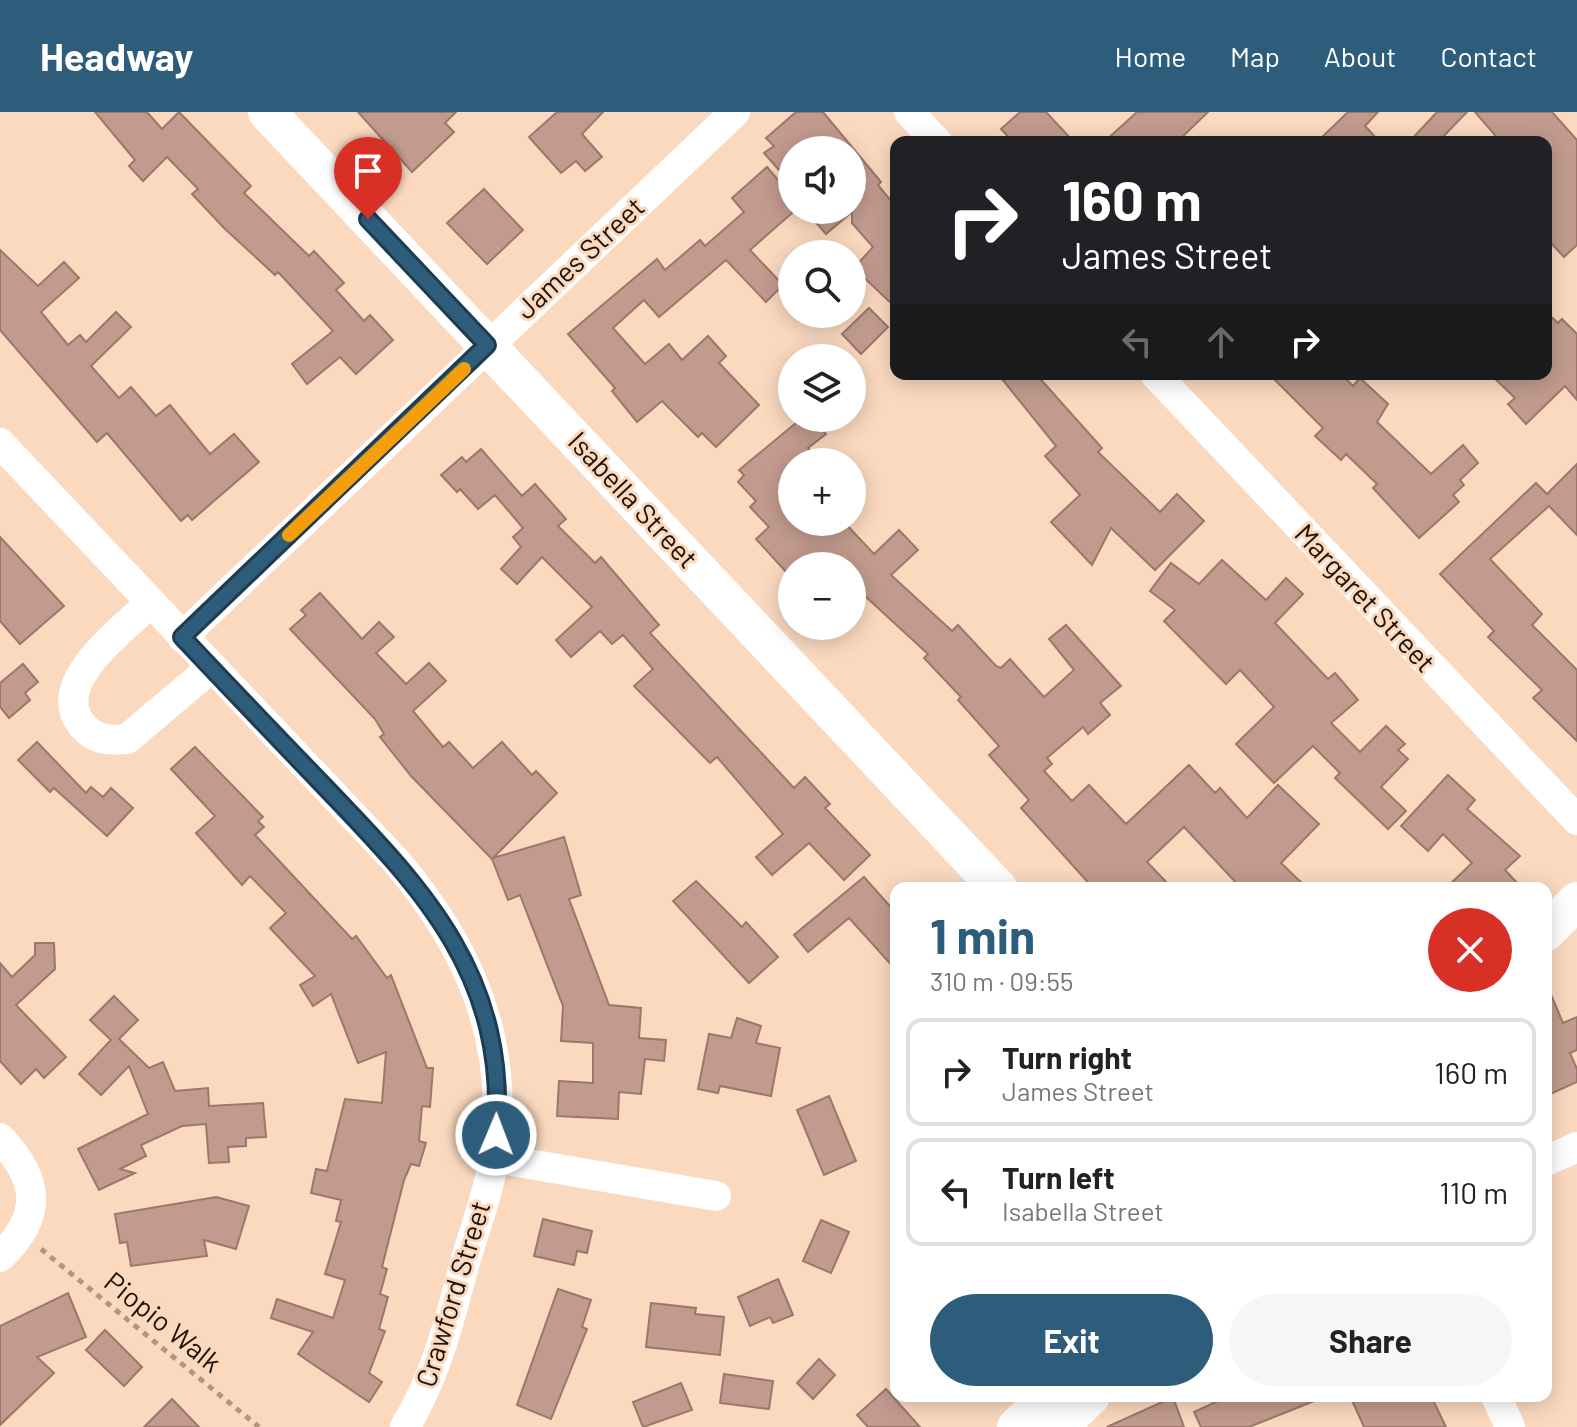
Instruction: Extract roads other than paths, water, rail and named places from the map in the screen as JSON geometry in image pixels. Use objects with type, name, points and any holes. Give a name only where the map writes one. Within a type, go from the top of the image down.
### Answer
[{"type":"street","name":"Isabella Street","points":[[267,112],[992,882]]},
{"type":"street","name":"James Street","points":[[182,637],[735,112]]},
{"type":"street","points":[[909,112],[931,136]]},
{"type":"street","name":"Margaret Street","points":[[1161,380],[1577,820]]},
{"type":"street","name":"Crawford Street","points":[[0,443],[396,861],[439,916],[457,945],[484,1012],[492,1045],[498,1112],[494,1158],[443,1345],[405,1427]]},
{"type":"street","points":[[150,603],[76,679],[72,700],[83,726],[95,737],[111,741],[127,739],[211,668]]},
{"type":"street","points":[[1552,926],[1577,901]]},
{"type":"street","points":[[0,1138],[27,1171],[32,1208],[24,1230],[0,1257]]},
{"type":"street","points":[[1552,1158],[1577,1147]]},
{"type":"street","points":[[494,1158],[716,1196]]},
{"type":"street","points":[[1016,1427],[1043,1402]]},
{"type":"street","points":[[1059,1427],[1085,1402]]},
{"type":"street","points":[[1499,1402],[1510,1427]]}]
